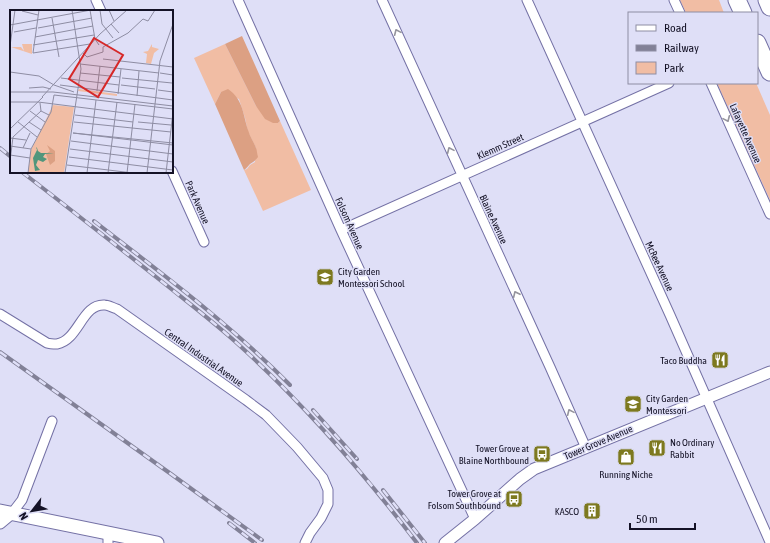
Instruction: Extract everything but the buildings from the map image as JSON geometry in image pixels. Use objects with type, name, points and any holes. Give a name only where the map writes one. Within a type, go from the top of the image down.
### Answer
[{"type":"highway","points":[[738,0],[743,12]]},
{"type":"highway","points":[[767,0],[770,7]]},
{"type":"highway","points":[[758,45],[770,72]]},
{"type":"main road","points":[[6,512],[108,538],[157,543]]},
{"type":"street","points":[[96,0],[101,10]]},
{"type":"street","name":"Folsom Avenue","points":[[238,0],[341,230],[475,519]]},
{"type":"street","name":"Blaine Avenue","points":[[382,0],[586,448]]},
{"type":"street","name":"McRee Avenue","points":[[527,0],[707,397],[770,542]]},
{"type":"street","points":[[674,0],[680,12]]},
{"type":"street","name":"Klemm Street","points":[[341,230],[667,84]]},
{"type":"street","name":"Lafayette Avenue","points":[[711,84],[770,214]]},
{"type":"street","name":"Park Avenue","points":[[173,173],[204,242]]},
{"type":"street","name":"Central Industrial Avenue","points":[[0,314],[47,343],[56,344],[63,342],[71,336],[88,312],[95,306],[106,305],[117,309],[266,415],[323,478],[328,490],[328,504],[305,543]]},
{"type":"street","name":"Tower Grove Avenue","points":[[445,543],[475,519],[527,473],[534,469],[770,372]]},
{"type":"street","points":[[0,523],[6,512],[22,500],[52,421]]},
{"type":"green space","points":[[680,0],[719,0],[724,12],[686,12]]},
{"type":"green space","points":[[225,44],[256,106],[278,123],[280,121],[311,190],[263,211],[244,170],[255,162],[256,148],[248,132],[239,99],[221,92],[215,104],[194,58]]},
{"type":"green space","points":[[717,84],[756,84],[770,115],[770,200]]},
{"type":"shaded area","points":[[242,36],[280,121],[278,123],[273,123],[265,119],[256,106],[225,44]]},
{"type":"shaded area","points":[[228,89],[240,102],[249,133],[257,150],[258,157],[244,170],[215,104],[221,92]]},
{"type":"railway","points":[[0,148],[10,156]]},
{"type":"railway","points":[[23,173],[203,314],[263,368],[310,415],[376,491],[417,543]]},
{"type":"railway","points":[[94,221],[219,320],[290,385]]},
{"type":"railway","points":[[0,352],[262,540]]},
{"type":"railway","points":[[313,410],[357,459]]},
{"type":"railway","points":[[383,490],[425,543]]},
{"type":"railway","points":[[229,523],[255,543]]},
{"type":"place","name":"City Garden Montessori School","points":[[325,277]]},
{"type":"place","name":"Taco Buddha","points":[[720,360]]},
{"type":"place","name":"City Garden Montessori","points":[[633,404]]},
{"type":"place","name":"No Ordinary Rabbit","points":[[657,448]]},
{"type":"place","name":"Tower Grove at Blaine Northbound","points":[[542,454]]},
{"type":"place","name":"Running Niche","points":[[626,457]]},
{"type":"place","name":"Tower Grove at Folsom Southbound","points":[[514,499]]},
{"type":"place","name":"KASCO","points":[[592,511]]}]
